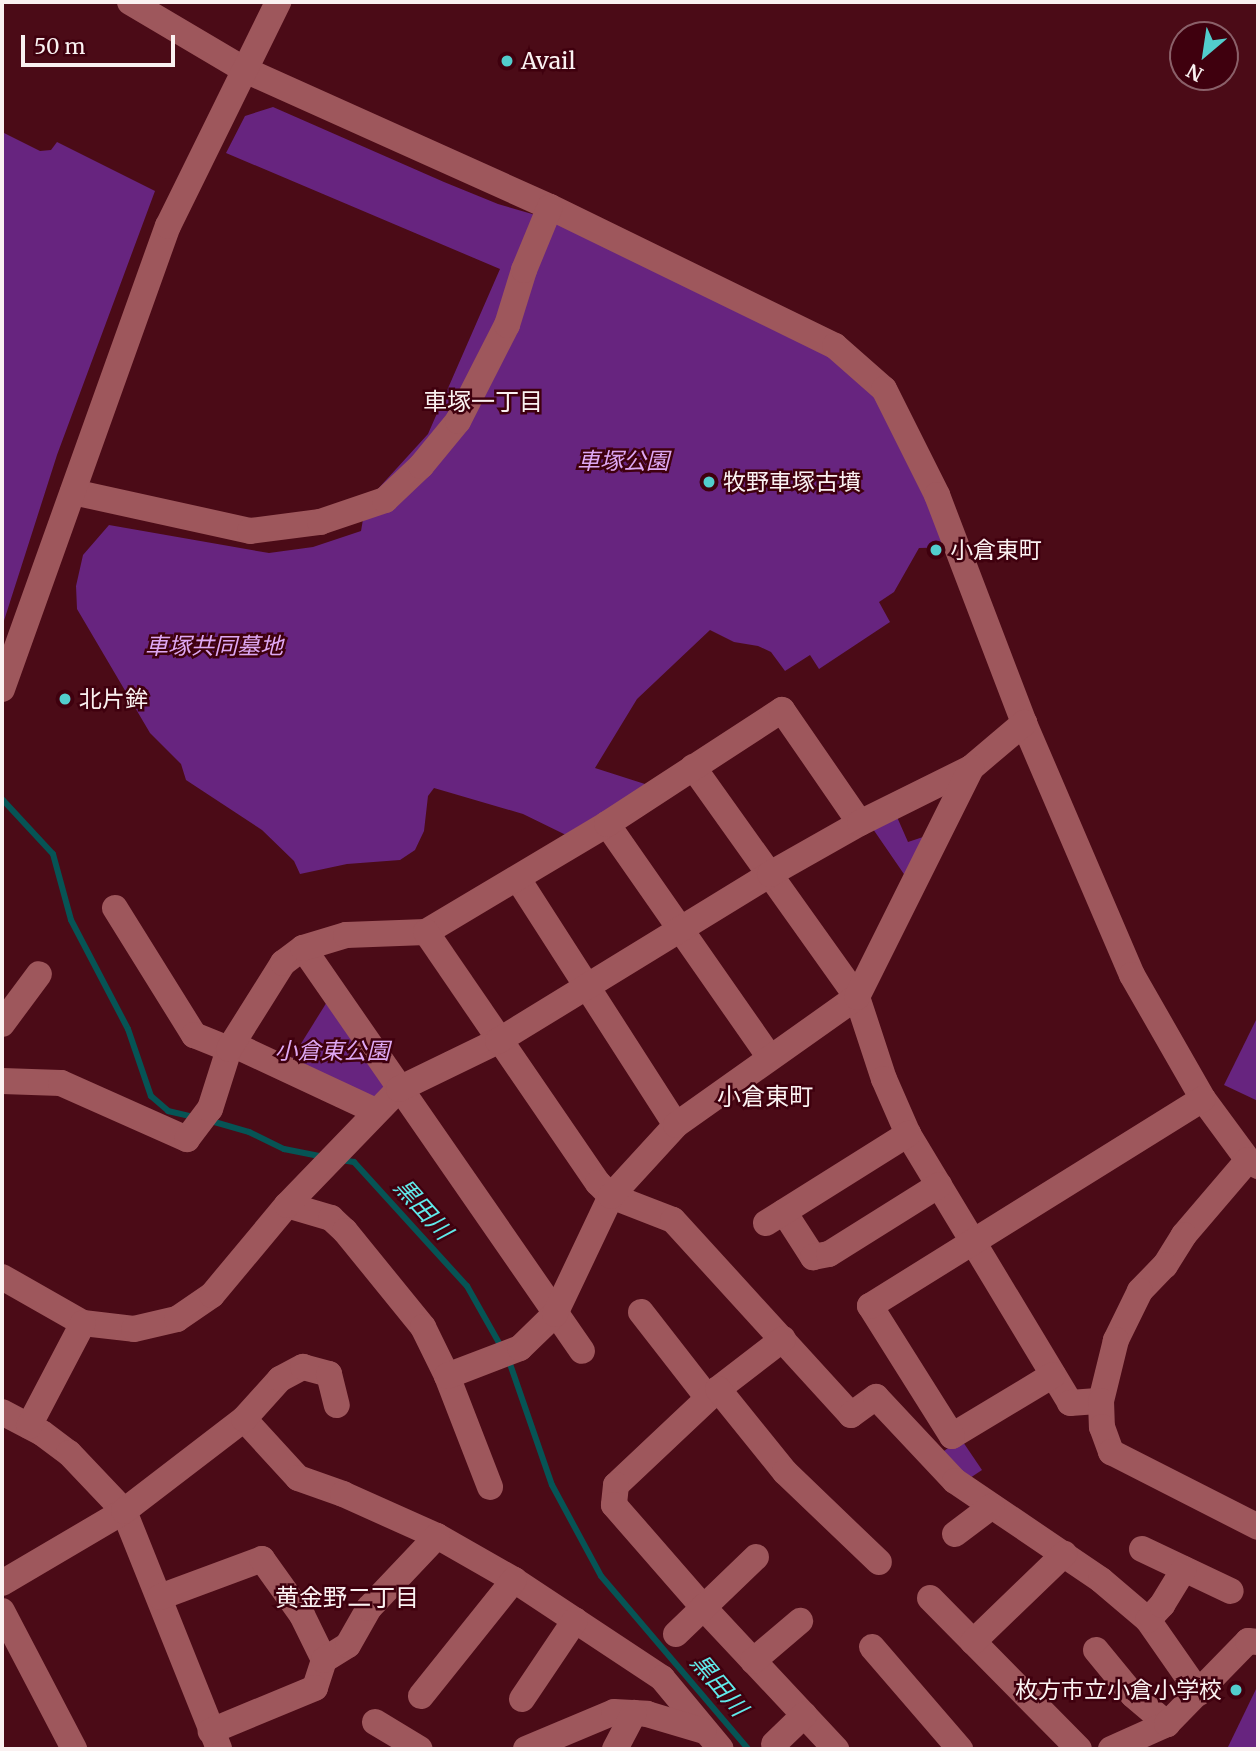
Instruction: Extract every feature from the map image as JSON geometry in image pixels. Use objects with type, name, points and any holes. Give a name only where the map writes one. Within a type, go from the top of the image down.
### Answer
[{"type":"street","points":[[130,2],[244,70],[550,207],[835,346],[884,389],[937,495],[1024,723],[1132,975],[1203,1099],[1253,1163],[1184,1235],[1165,1265],[1140,1291],[1116,1339],[1101,1401],[1102,1427],[1111,1452],[1258,1527]]},
{"type":"street","points":[[2,689],[168,226],[278,2]]},
{"type":"street","points":[[73,492],[250,531],[320,522],[385,500],[421,466],[458,421],[507,325],[524,270],[550,207]]},
{"type":"street","points":[[2,1082],[61,1083],[187,1139],[201,1120],[231,1047],[283,963],[303,948],[346,935],[426,932],[607,824],[782,710],[860,823]]},
{"type":"street","points":[[2,1277],[83,1323],[134,1329],[177,1319],[212,1295],[287,1205],[399,1089],[498,1041],[770,874],[860,823],[971,768],[1024,723]]},
{"type":"street","points":[[693,767],[857,997],[884,1079],[908,1134],[1070,1403],[1101,1401]]},
{"type":"street","points":[[447,1376],[518,1349],[555,1314],[611,1196],[676,1125],[769,1056],[857,997],[971,768]]},
{"type":"street","points":[[607,824],[769,1056]]},
{"type":"street","points":[[518,879],[676,1125]]},
{"type":"street","points":[[115,908],[194,1035],[231,1047],[376,1111]]},
{"type":"street","points":[[426,932],[498,1041],[598,1183],[611,1196],[673,1220],[851,1415],[876,1397],[955,1481],[1101,1580],[1148,1620],[1199,1693]]},
{"type":"street","points":[[303,948],[582,1351]]},
{"type":"street","points":[[2,1024],[39,974]]},
{"type":"street","points":[[1053,1375],[952,1436],[870,1306],[973,1239],[1203,1099]]},
{"type":"street","points":[[908,1134],[775,1217],[813,1257],[829,1254],[939,1185]]},
{"type":"street","points":[[287,1205],[331,1218],[345,1231],[423,1327],[447,1376],[490,1487]]},
{"type":"street","points":[[641,1312],[785,1472],[879,1562]]},
{"type":"street","points":[[29,1426],[83,1323]]},
{"type":"street","points":[[783,1339],[713,1393],[615,1485],[614,1505],[703,1607],[836,1749]]},
{"type":"street","points":[[2,1583],[124,1511],[244,1419],[280,1379],[303,1367],[329,1374],[337,1405]]},
{"type":"street","points":[[2,1412],[29,1426],[69,1453],[124,1511],[215,1740],[315,1688],[324,1660],[348,1645],[369,1608],[437,1536]]},
{"type":"street","points":[[244,1419],[298,1478],[343,1494],[437,1536],[514,1580],[662,1678],[712,1740]]},
{"type":"street","points":[[955,1534],[992,1506]]},
{"type":"street","points":[[1142,1549],[1231,1591]]},
{"type":"street","points":[[973,1642],[1064,1554]]},
{"type":"street","points":[[676,1634],[756,1557]]},
{"type":"street","points":[[160,1597],[262,1559],[302,1615],[324,1660]]},
{"type":"street","points":[[1148,1620],[1162,1605],[1184,1569]]},
{"type":"street","points":[[421,1696],[514,1580]]},
{"type":"street","points":[[930,1598],[1079,1749]]},
{"type":"street","points":[[2,1611],[74,1749]]},
{"type":"street","points":[[522,1699],[575,1620]]},
{"type":"street","points":[[753,1661],[800,1621]]},
{"type":"street","points":[[1111,1749],[1167,1724],[1248,1641],[1258,1642]]},
{"type":"street","points":[[872,1647],[960,1749]]},
{"type":"street","points":[[1096,1650],[1133,1695],[1167,1724]]},
{"type":"street","points":[[526,1749],[614,1712],[647,1713],[712,1740]]},
{"type":"street","points":[[615,1749],[634,1713]]},
{"type":"street","points":[[774,1744],[804,1715]]},
{"type":"street","points":[[375,1722],[420,1749]]},
{"type":"green space","name":"車塚公園","points":[[273,107],[498,204],[546,218],[856,364],[957,547],[919,548],[894,592],[879,602],[890,622],[819,669],[810,655],[785,671],[771,652],[758,646],[734,642],[710,630],[637,699],[595,768],[648,785],[566,835],[523,814],[434,788],[428,796],[424,831],[415,850],[400,860],[347,864],[300,874],[294,861],[262,830],[186,780],[181,764],[150,733],[77,609],[76,586],[83,555],[109,525],[269,553],[313,547],[361,531],[366,502],[428,434],[500,269],[226,153],[245,116]]},
{"type":"green space","points":[[2,132],[40,151],[51,150],[57,142],[155,191],[57,455],[2,627]]},
{"type":"green space","points":[[897,817],[908,842],[929,835],[908,880],[873,829]]},
{"type":"green space","name":"小倉東公園","points":[[330,997],[392,1086],[371,1102],[289,1063]]},
{"type":"green space","points":[[1258,1016],[1258,1101],[1224,1085]]},
{"type":"green space","points":[[961,1439],[982,1470],[970,1478],[941,1453]]},
{"type":"green space","points":[[1258,1685],[1258,1749],[1227,1749]]},
{"type":"waterway","name":"黒田川","points":[[2,799],[53,854],[71,920],[128,1029],[151,1096],[168,1111],[194,1117]]},
{"type":"waterway","name":"黒田川","points":[[211,1121],[249,1132],[284,1149],[324,1157]]},
{"type":"waterway","name":"黒田川","points":[[341,1160],[354,1162],[467,1286],[502,1348]]},
{"type":"waterway","name":"黒田川","points":[[509,1361],[552,1485],[601,1576],[748,1749]]},
{"type":"place","name":"Avail","points":[[507,61]]},
{"type":"place","name":"牧野車塚古墳","points":[[709,482]]},
{"type":"place","name":"小倉東町","points":[[936,550]]},
{"type":"place","name":"北片鉾","points":[[65,699]]},
{"type":"place","name":"枚方市立小倉小学校","points":[[1236,1690]]},
{"type":"district","name":"車塚一丁目","points":[[483,402]]},
{"type":"district","name":"小倉東町","points":[[765,1097]]},
{"type":"district","name":"黄金野二丁目","points":[[347,1598]]},
{"type":"park label","name":"車塚共同墓地","points":[[214,646]]}]
